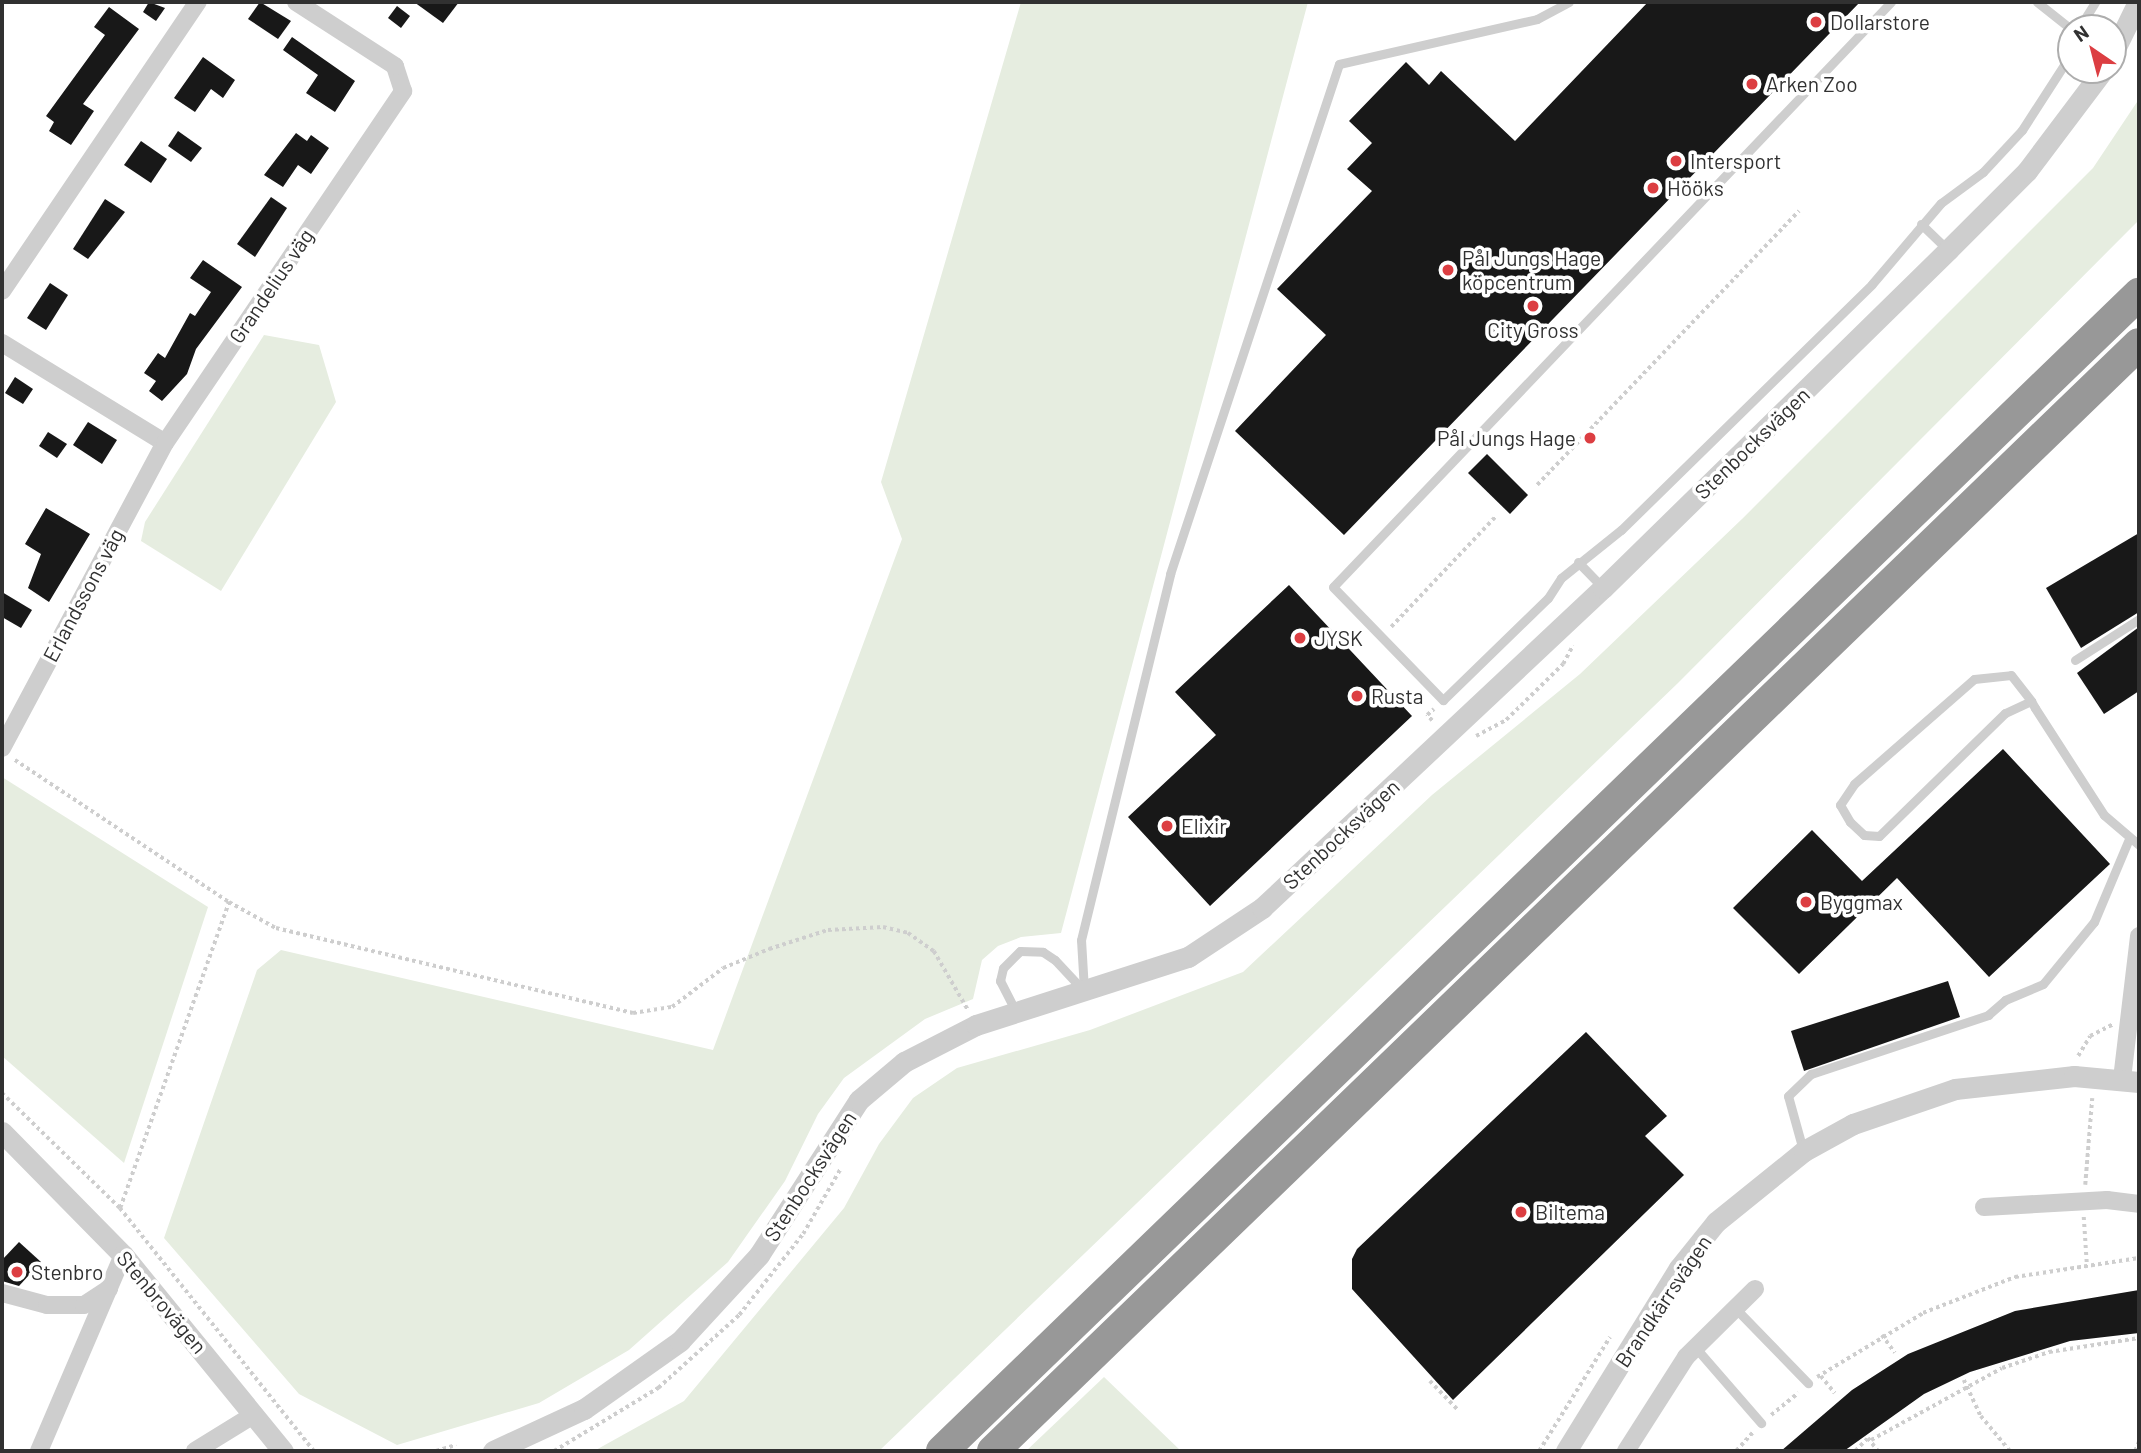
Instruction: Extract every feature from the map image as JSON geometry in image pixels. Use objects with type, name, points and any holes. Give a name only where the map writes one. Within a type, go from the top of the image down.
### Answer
[{"type":"highway","points":[[942,1451],[2139,294]]},
{"type":"highway","points":[[993,1451],[2139,344]]},
{"type":"street","points":[[2,291],[198,2]]},
{"type":"street","name":"Grandelius väg","points":[[164,443],[403,91],[395,66],[296,2]]},
{"type":"street","points":[[2127,24],[2137,2]]},
{"type":"street","points":[[2127,33],[2139,15]]},
{"type":"street","name":"Stenbocksvägen","points":[[493,1451],[584,1409],[680,1341],[759,1255],[859,1100],[904,1062],[976,1025],[1188,957],[1243,923],[1603,588],[1948,250],[2027,171],[2092,84]]},
{"type":"street","points":[[2,343],[164,443]]},
{"type":"street","name":"Erlandssons väg","points":[[7,753],[164,443]]},
{"type":"street","points":[[2131,1081],[2130,1012],[2139,936]]},
{"type":"street","name":"Brandkärrsvägen","points":[[1566,1451],[1679,1268],[1716,1222],[1804,1151],[1853,1124],[1955,1089],[2074,1076],[2131,1081]]},
{"type":"street","name":"Stenbrovägen","points":[[2,1132],[123,1255],[283,1451]]},
{"type":"street","points":[[1984,1207],[2107,1200],[2139,1204]]},
{"type":"street","points":[[38,1451],[123,1255]]},
{"type":"street","points":[[2,1293],[47,1305],[84,1305],[109,1289]]},
{"type":"street","points":[[1626,1451],[1695,1347],[1755,1289]]},
{"type":"street","points":[[195,1451],[255,1414]]},
{"type":"lane","points":[[1084,992],[1080,940],[1170,573],[1339,64],[1537,19],[1569,2]]},
{"type":"lane","points":[[1891,2],[1333,587],[1444,700],[1578,562],[1621,530],[1872,284],[1920,223],[1964,191],[2022,130],[2057,76]]},
{"type":"lane","points":[[2037,2],[2057,18]]},
{"type":"lane","points":[[1920,223],[1948,250]]},
{"type":"lane","points":[[1578,562],[1603,588]]},
{"type":"lane","points":[[2076,660],[2139,619]]},
{"type":"lane","points":[[2031,701],[2005,713],[1879,836],[1864,835],[1850,822],[1840,805],[1854,784],[1974,679],[2011,675],[2031,701],[2104,815],[2128,841],[2139,845]]},
{"type":"lane","points":[[1804,1151],[1788,1096],[1811,1074],[1988,1014],[2005,1000],[2043,984],[2094,922],[2128,841]]},
{"type":"lane","points":[[1017,1012],[1000,981],[1003,968],[1020,951],[1043,952],[1055,960],[1084,992]]},
{"type":"lane","points":[[1734,1307],[1808,1383]]},
{"type":"lane","points":[[1695,1347],[1761,1423]]},
{"type":"path","points":[[1537,485],[1799,211]]},
{"type":"path","points":[[1382,636],[1496,516]]},
{"type":"path","points":[[1466,742],[1506,720],[1563,664],[1575,640]]},
{"type":"path","points":[[7,753],[229,902],[276,928],[633,1013],[672,1007],[723,968],[769,949],[828,930],[883,927],[908,933],[934,951],[976,1025]]},
{"type":"path","points":[[120,1208],[229,902]]},
{"type":"path","points":[[2075,1063],[2090,1036],[2116,1025]]},
{"type":"path","points":[[2,1093],[120,1208],[314,1451]]},
{"type":"path","points":[[2084,1093],[2102,1094]]},
{"type":"path","points":[[2089,1125],[2093,1093]]},
{"type":"path","points":[[554,1451],[658,1388],[739,1315],[803,1234],[847,1158]]},
{"type":"path","points":[[1808,1383],[1882,1335],[2015,1277],[2139,1258]]},
{"type":"path","points":[[1539,1451],[1617,1328]]},
{"type":"path","points":[[1882,1335],[1895,1353]]},
{"type":"path","points":[[1855,1451],[1965,1382],[2049,1352],[2139,1338]]},
{"type":"path","points":[[1821,1375],[1835,1393]]},
{"type":"path","points":[[1430,1381],[1457,1409]]},
{"type":"path","points":[[1965,1382],[1981,1416],[2010,1451]]},
{"type":"path","points":[[1871,1440],[1878,1451]]},
{"type":"path","points":[[2135,1451],[2139,1441]]},
{"type":"path","points":[[436,1451],[456,1445]]},
{"type":"shaded area","points":[[1021,2],[1308,2],[1061,933],[1021,937],[998,946],[982,960],[973,999],[925,1019],[844,1078],[818,1114],[785,1181],[728,1262],[629,1350],[539,1403],[397,1445],[299,1394],[164,1238],[257,970],[281,950],[713,1050],[902,539],[881,482]]},
{"type":"shaded area","points":[[2139,99],[2139,220],[1678,683],[879,1451],[594,1451],[684,1401],[844,1208],[879,1144],[913,1098],[957,1068],[1090,1030],[1243,972],[1432,795],[1580,674],[1742,519],[2093,168]]},
{"type":"shaded area","points":[[264,335],[319,345],[336,402],[221,591],[141,541],[145,522]]},
{"type":"shaded area","points":[[2,777],[208,907],[124,1163],[2,1056]]},
{"type":"shaded area","points":[[1104,1377],[1181,1451],[1026,1451]]},
{"type":"building","points":[[149,2],[165,8],[156,21],[143,12]]},
{"type":"building","points":[[260,2],[291,21],[278,39],[248,19]]},
{"type":"building","points":[[414,2],[459,2],[443,23]]},
{"type":"building","name":"Pål Jungs Hage köpcentrum","points":[[1648,2],[1860,2],[1344,535],[1235,431],[1326,335],[1277,289],[1372,191],[1347,169],[1372,143],[1349,121],[1406,62],[1429,85],[1441,71],[1515,141]]},
{"type":"building","points":[[397,6],[410,16],[401,28],[388,18]]},
{"type":"building","points":[[109,7],[139,29],[83,104],[94,111],[71,145],[49,131],[54,122],[46,116],[105,35],[94,27]]},
{"type":"building","points":[[292,37],[355,81],[335,112],[306,93],[318,75],[283,50]]},
{"type":"building","points":[[203,57],[235,80],[223,98],[211,89],[195,112],[174,98]]},
{"type":"building","points":[[178,131],[202,148],[191,162],[168,146]]},
{"type":"building","points":[[296,133],[307,141],[311,135],[329,148],[311,174],[298,165],[283,187],[264,175]]},
{"type":"building","points":[[141,141],[167,159],[151,183],[124,165]]},
{"type":"building","points":[[271,197],[287,208],[255,257],[237,244]]},
{"type":"building","points":[[105,199],[125,212],[88,259],[73,249]]},
{"type":"building","points":[[203,260],[242,287],[196,349],[187,374],[162,401],[149,391],[156,381],[144,373],[158,353],[165,358],[190,313],[195,316],[211,292],[190,278]]},
{"type":"building","points":[[50,283],[68,295],[46,330],[27,318]]},
{"type":"building","points":[[15,377],[33,389],[23,404],[5,393]]},
{"type":"building","points":[[88,422],[117,440],[102,464],[73,445]]},
{"type":"building","points":[[48,432],[67,444],[57,458],[39,446]]},
{"type":"building","points":[[1487,454],[1528,495],[1510,514],[1468,473]]},
{"type":"building","points":[[46,508],[90,534],[49,602],[28,588],[41,554],[25,544]]},
{"type":"building","points":[[2139,533],[2139,612],[2081,648],[2046,588]]},
{"type":"building","points":[[1289,585],[1412,716],[1210,906],[1128,817],[1216,735],[1175,692]]},
{"type":"building","points":[[2,592],[32,610],[21,628],[2,617]]},
{"type":"building","points":[[2139,627],[2139,691],[2104,714],[2077,673]]},
{"type":"building","points":[[2003,749],[2110,864],[1989,977],[1897,878],[1799,974],[1733,908],[1812,830],[1862,881]]},
{"type":"building","points":[[1948,981],[1960,1017],[1804,1071],[1791,1031]]},
{"type":"building","name":"Biltema","points":[[1586,1032],[1667,1116],[1645,1136],[1684,1175],[1453,1400],[1352,1289],[1352,1259],[1357,1249]]},
{"type":"building","name":"Stenbro","points":[[19,1242],[41,1262],[19,1286],[2,1281],[2,1260]]},
{"type":"building","points":[[2139,1290],[2139,1333],[2070,1341],[1970,1372],[1924,1394],[1844,1451],[1781,1451],[1852,1390],[1908,1354],[2015,1311]]},
{"type":"place","name":"Dollarstore","points":[[1816,22]]},
{"type":"place","name":"Arken Zoo","points":[[1752,84]]},
{"type":"place","name":"Intersport","points":[[1676,161]]},
{"type":"place","name":"Hööks","points":[[1653,188]]},
{"type":"place","name":"Pål Jungs Hage köpcentrum","points":[[1448,270]]},
{"type":"place","name":"City Gross","points":[[1533,306]]},
{"type":"place","name":"Pål Jungs Hage","points":[[1590,438]]},
{"type":"place","name":"JYSK","points":[[1300,638]]},
{"type":"place","name":"Rusta","points":[[1357,696]]},
{"type":"place","name":"Elixir","points":[[1167,826]]},
{"type":"place","name":"Byggmax","points":[[1806,902]]},
{"type":"place","name":"Biltema","points":[[1521,1212]]},
{"type":"place","name":"Stenbro","points":[[17,1272]]}]
